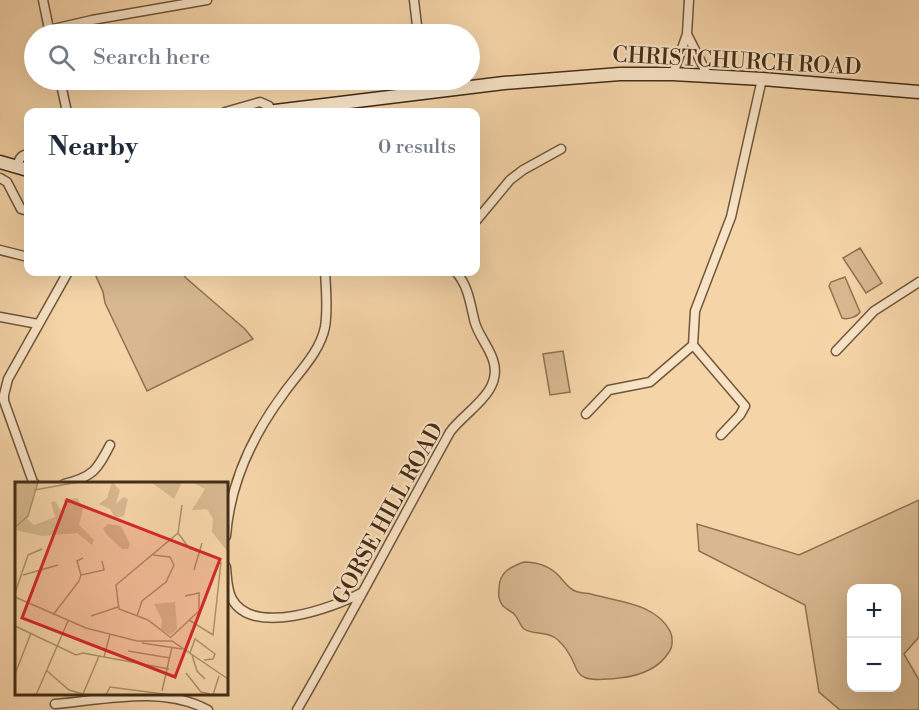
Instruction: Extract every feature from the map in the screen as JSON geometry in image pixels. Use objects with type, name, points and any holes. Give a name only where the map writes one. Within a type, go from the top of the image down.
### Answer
[{"type":"main road","name":"CHRISTCHURCH ROAD","points":[[480,82],[561,77],[673,74],[919,92]]},
{"type":"main road","name":"CHRISTCHURCH ROAD","points":[[275,108],[397,90]]},
{"type":"main road","points":[[0,162],[23,168]]},
{"type":"street","points":[[43,0],[48,24]]},
{"type":"street","points":[[88,24],[207,0]]},
{"type":"street","points":[[414,0],[417,24]]},
{"type":"street","points":[[673,74],[687,34],[689,0]]},
{"type":"street","points":[[687,34],[708,76]]},
{"type":"street","points":[[721,435],[740,416],[745,406],[693,345],[695,311],[731,218],[762,79]]},
{"type":"street","points":[[62,90],[66,108]]},
{"type":"street","points":[[238,108],[255,103],[266,108]]},
{"type":"street","points":[[480,216],[510,180],[561,149]]},
{"type":"street","points":[[23,168],[19,160],[24,154]]},
{"type":"street","points":[[0,178],[7,182],[21,209],[24,210]]},
{"type":"street","points":[[0,250],[24,256]]},
{"type":"street","points":[[34,482],[24,461],[4,395],[8,379],[66,276]]},
{"type":"street","points":[[228,522],[233,488],[250,448],[273,408],[315,352],[322,336],[326,319],[325,276]]},
{"type":"street","name":"GORSE HILL ROAD","points":[[297,710],[348,623],[450,432],[459,420],[478,405],[486,395],[495,373],[493,361],[475,322],[466,285],[459,276]]},
{"type":"street","points":[[836,351],[873,311],[919,282]]},
{"type":"street","points":[[0,317],[38,324]]},
{"type":"street","points":[[586,414],[609,390],[650,382],[693,345]]},
{"type":"street","points":[[67,482],[88,476],[96,470],[110,444]]},
{"type":"street","points":[[228,586],[232,600],[247,612],[283,617],[316,612],[362,593]]},
{"type":"street","points":[[55,704],[121,696],[148,697],[186,702],[208,710]]},
{"type":"shaded area","points":[[860,248],[882,283],[866,293],[843,258]]},
{"type":"shaded area","points":[[96,276],[184,276],[245,329],[253,339],[147,391],[105,303]]},
{"type":"shaded area","points":[[845,277],[860,312],[855,317],[847,319],[842,318],[829,286],[831,282]]},
{"type":"shaded area","points":[[563,351],[570,392],[550,395],[543,354]]},
{"type":"shaded area","points":[[919,500],[919,637],[904,654],[919,680],[919,710],[840,710],[819,692],[805,605],[699,551],[697,524],[799,555]]},
{"type":"shaded area","points":[[524,562],[548,567],[575,591],[635,605],[655,615],[663,622],[672,636],[670,650],[665,658],[654,668],[641,674],[601,679],[582,676],[567,650],[558,640],[550,635],[524,629],[516,616],[503,606],[499,598],[501,578],[510,568]]}]
